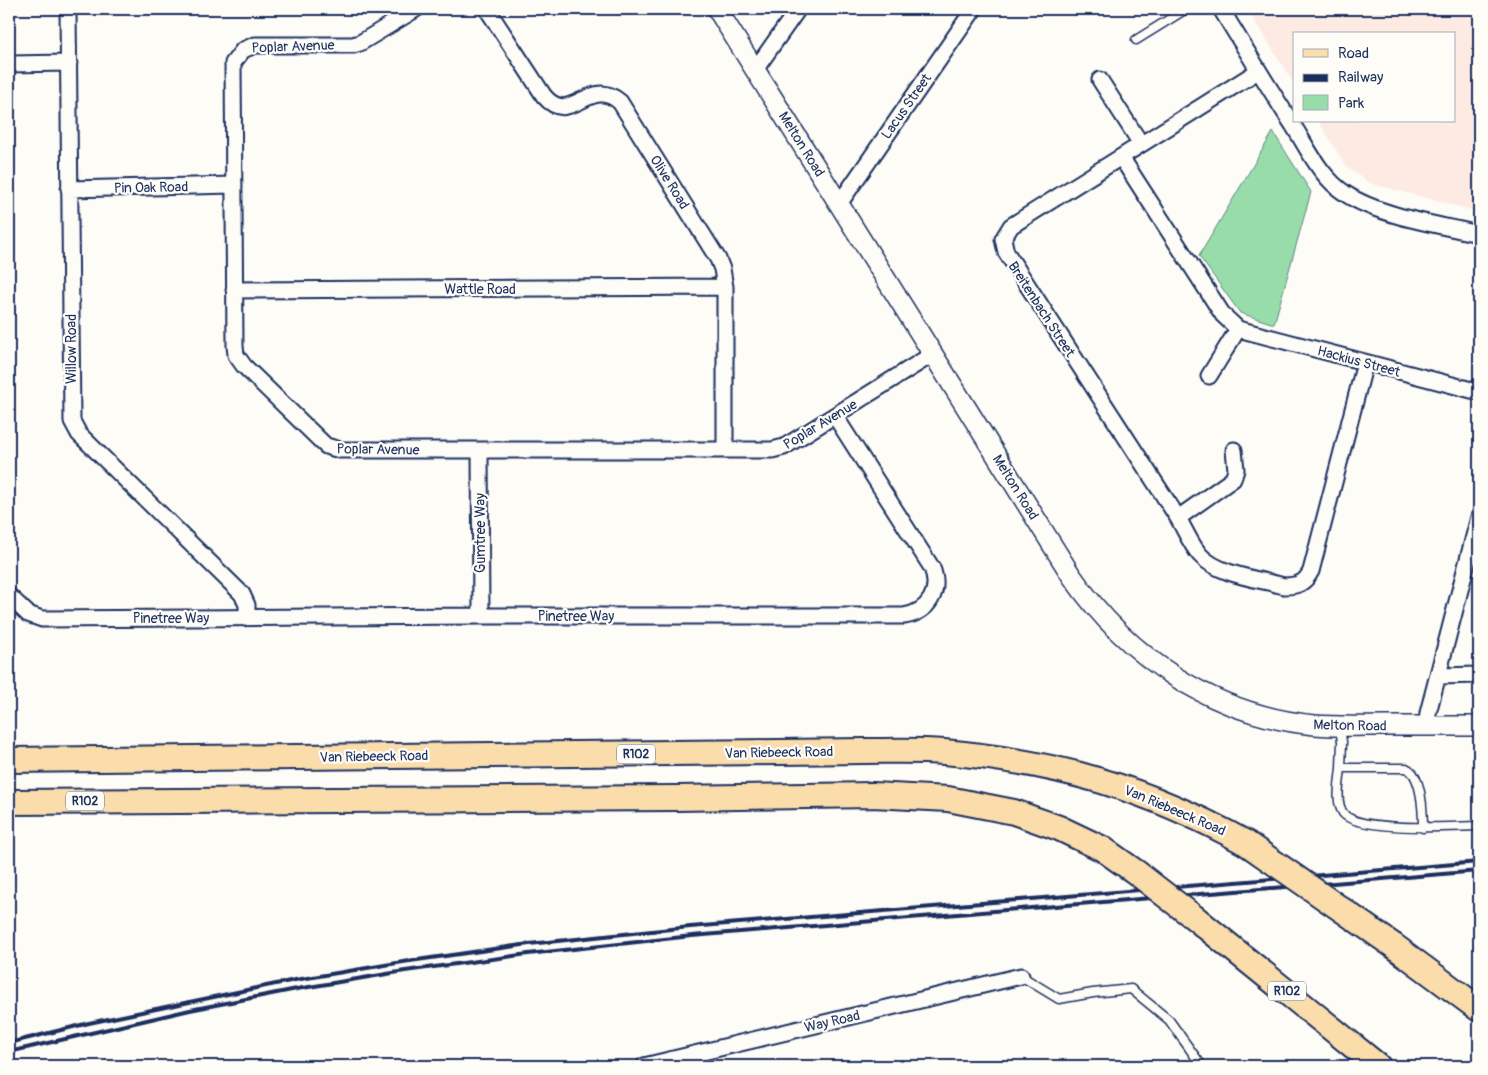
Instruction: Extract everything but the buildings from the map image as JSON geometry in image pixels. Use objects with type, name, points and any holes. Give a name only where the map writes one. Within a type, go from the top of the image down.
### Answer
[{"type":"main road","name":"Van Riebeeck Road","points":[[9,760],[864,751],[943,752],[1026,762],[1082,774],[1120,786],[1178,808],[1246,843],[1394,946],[1479,1009]]},
{"type":"main road","name":"R102","points":[[9,802],[667,798],[873,794],[948,799],[1014,812],[1058,828],[1103,849],[1195,918],[1378,1066]]},
{"type":"street","name":"Willow Road","points":[[68,9],[71,415],[74,426],[79,434],[242,594],[247,605],[247,617]]},
{"type":"street","name":"Poplar Avenue","points":[[416,9],[360,43],[353,45],[248,46],[238,53],[233,63],[235,346],[240,360],[326,446],[340,450],[778,449],[784,448],[933,354]]},
{"type":"street","name":"Olive Road","points":[[487,9],[544,96],[551,103],[568,107],[589,96],[599,94],[610,96],[620,102],[718,259],[725,287],[725,450]]},
{"type":"street","name":"Melton Road","points":[[717,9],[1071,575],[1093,605],[1122,637],[1175,678],[1216,699],[1249,712],[1271,718],[1301,724],[1340,727],[1479,726]]},
{"type":"street","points":[[755,70],[798,9]]},
{"type":"street","name":"Lacus Street","points":[[839,204],[974,9]]},
{"type":"street","points":[[1221,9],[1320,168],[1336,186],[1360,202],[1389,212],[1479,234]]},
{"type":"street","points":[[9,64],[69,63]]},
{"type":"street","name":"Breitenbach Street","points":[[1258,70],[1011,226],[1003,239],[1009,260],[1178,518],[1199,555],[1213,566],[1230,572],[1284,586],[1300,584],[1306,580],[1311,571],[1365,363]]},
{"type":"street","points":[[1100,80],[1141,144]]},
{"type":"street","points":[[1121,157],[1223,315],[1238,329],[1209,376]]},
{"type":"street","name":"Pin Oak Road","points":[[69,189],[234,185]]},
{"type":"street","name":"Wattle Road","points":[[234,290],[725,287]]},
{"type":"street","name":"Hackius Street","points":[[1238,329],[1479,392]]},
{"type":"street","name":"Pinetree Way","points":[[9,596],[28,614],[42,619],[904,616],[916,614],[929,603],[934,592],[936,580],[932,568],[835,416]]},
{"type":"street","name":"Gumtree Way","points":[[480,450],[481,616]]},
{"type":"street","points":[[1178,518],[1233,479],[1236,470],[1234,450]]},
{"type":"street","points":[[1427,726],[1428,713],[1479,517]]},
{"type":"street","points":[[1438,676],[1479,676]]},
{"type":"street","name":"Way Road","points":[[644,1066],[1021,976]]},
{"type":"lane","points":[[1136,40],[1186,9]]},
{"type":"lane","points":[[1340,727],[1342,742],[1340,803],[1342,813],[1350,820],[1366,824],[1423,828],[1479,826]]},
{"type":"lane","points":[[1341,768],[1389,767],[1410,769],[1421,795],[1423,828]]},
{"type":"lane","points":[[1021,976],[1059,999],[1131,989],[1169,1020],[1202,1066]]},
{"type":"shaded area","points":[[1247,9],[1479,9],[1479,206],[1471,210],[1369,183],[1346,166],[1319,122],[1456,122],[1456,32],[1293,32],[1293,82]]},
{"type":"green space","points":[[1273,132],[1311,192],[1274,324],[1240,313],[1199,256]]},
{"type":"railway","points":[[9,1043],[89,1023],[295,980],[529,944],[690,927],[1479,862]]},
{"type":"railway","points":[[9,1052],[190,1010],[297,989],[405,971],[528,954],[692,936],[1479,871]]}]
